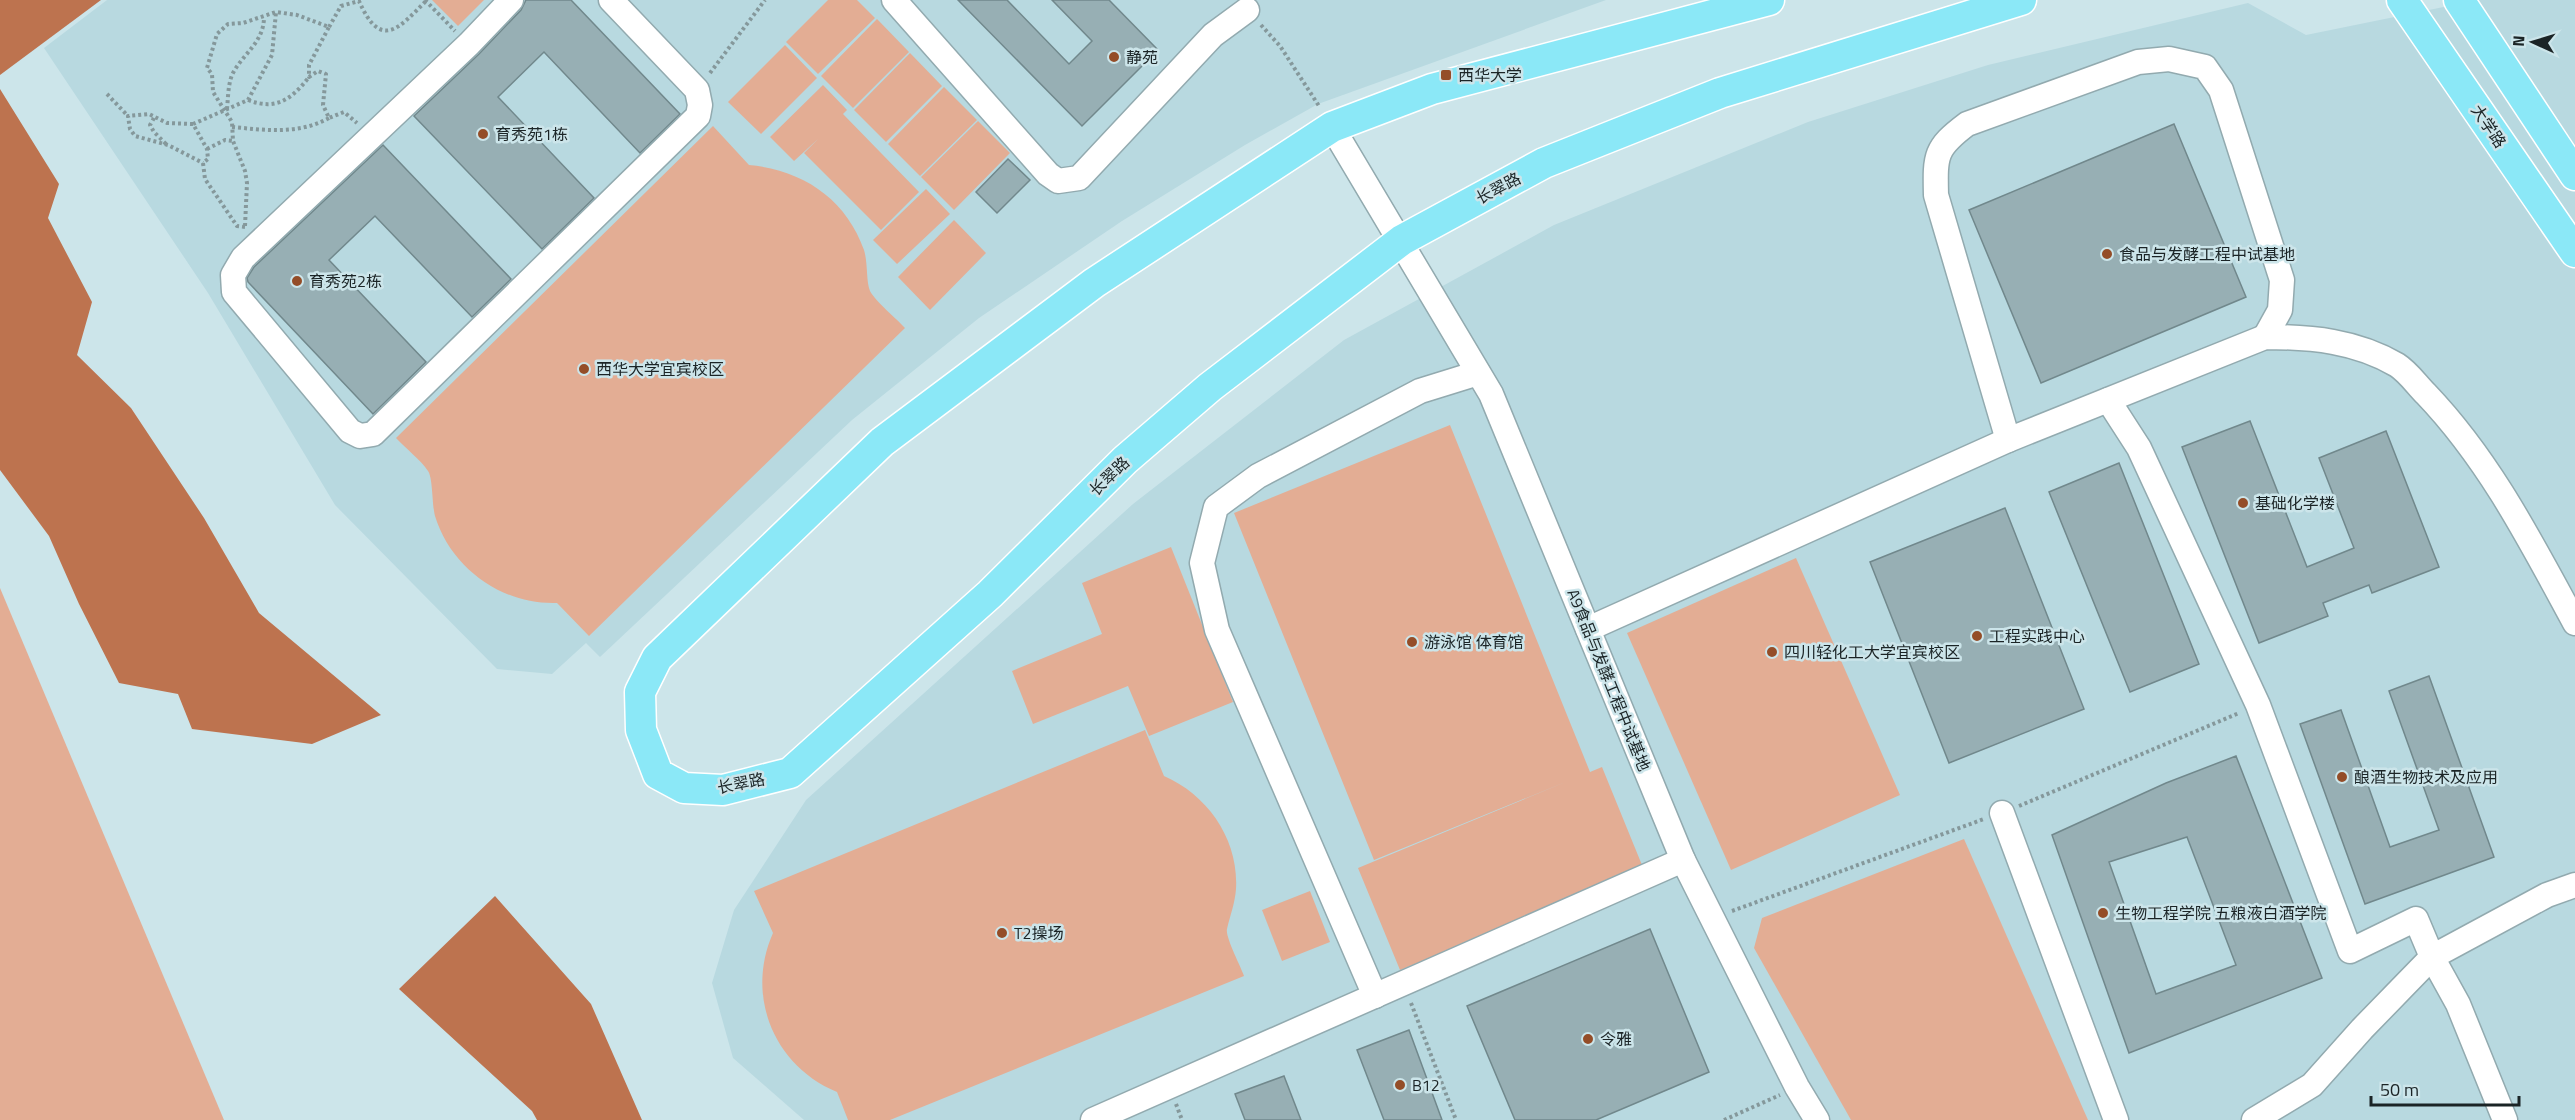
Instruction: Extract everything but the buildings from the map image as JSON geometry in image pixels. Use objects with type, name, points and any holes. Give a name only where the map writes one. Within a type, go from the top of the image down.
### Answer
[{"type":"main road","name":"长翠路","points":[[1769,0],[1432,89],[1332,127],[1094,283],[882,442],[657,658],[640,692],[640,730],[658,774],[684,788],[723,790],[790,772],[990,594],[1125,460],[1210,387],[1402,240],[1544,163],[1720,93],[2021,0]]},
{"type":"main road","name":"大学路","points":[[2402,0],[2575,252]]},
{"type":"main road","points":[[2459,0],[2575,175]]},
{"type":"street","points":[[511,0],[469,44],[251,251],[233,274],[234,292],[350,431],[360,436],[373,434],[698,116],[700,105],[697,90],[611,0]]},
{"type":"street","points":[[894,0],[1048,174],[1058,181],[1079,178],[1213,35],[1247,10]]},
{"type":"street","points":[[2008,440],[1936,195],[1935,164],[1944,141],[1967,124],[2138,62],[2169,59],[2205,67],[2222,90],[2282,280],[2280,310],[2265,337]]},
{"type":"street","name":"A9食品与发酵工程中试基地","points":[[1332,127],[1402,240],[1491,394],[1683,860],[1797,1087],[1817,1120]]},
{"type":"street","points":[[1588,628],[2008,440],[2265,337],[2311,338],[2354,346],[2399,366],[2450,419],[2507,498],[2575,623]]},
{"type":"street","points":[[1375,996],[1217,630],[1202,563],[1216,507],[1258,476],[1420,391],[1478,373]]},
{"type":"street","points":[[2108,400],[2139,448],[2258,705],[2350,951],[2416,919],[2432,957],[2458,1004],[2505,1120]]},
{"type":"street","points":[[2002,813],[2116,1120]]},
{"type":"street","points":[[1093,1120],[1683,860]]},
{"type":"street","points":[[2254,1120],[2312,1085],[2362,1029],[2432,957],[2547,894],[2575,885]]},
{"type":"path","points":[[697,90],[765,0]]},
{"type":"path","points":[[309,77],[309,66],[341,6],[359,1],[363,12],[372,22],[382,30],[389,32],[398,29],[426,1],[469,44]]},
{"type":"path","points":[[1247,10],[1280,46],[1332,127]]},
{"type":"path","points":[[251,251],[244,241],[247,183],[232,141],[232,126],[213,92],[212,74],[207,68],[217,33],[228,24],[276,12],[297,15],[329,27]]},
{"type":"path","points":[[128,116],[149,114],[167,123],[193,124],[248,100],[272,55],[276,12]]},
{"type":"path","points":[[225,111],[231,77],[257,41],[264,16]]},
{"type":"path","points":[[248,100],[261,105],[276,105],[296,94],[309,77],[318,71],[326,74],[323,105],[329,118]]},
{"type":"path","points":[[107,94],[128,116],[130,129],[135,136],[168,146],[203,163]]},
{"type":"path","points":[[232,126],[290,130],[317,125],[344,112],[349,114],[371,138]]},
{"type":"path","points":[[154,118],[150,124],[154,132],[168,146]]},
{"type":"path","points":[[193,124],[207,149],[208,159],[203,163]]},
{"type":"path","points":[[207,149],[225,141],[232,141]]},
{"type":"path","points":[[203,163],[205,179],[237,226],[245,227]]},
{"type":"path","points":[[1404,984],[1456,1120]]},
{"type":"path","points":[[1724,1120],[1797,1087]]},
{"type":"shaded area","points":[[0,0],[101,0],[0,75]]},
{"type":"shaded area","name":"西华大学宜宾校区","points":[[107,0],[1606,0],[1318,104],[1245,145],[1122,221],[979,318],[852,420],[600,657],[586,643],[552,674],[497,669],[335,505],[208,293],[44,48]]},
{"type":"shaded area","points":[[432,0],[484,0],[458,26]]},
{"type":"shaded area","points":[[828,0],[857,0],[875,18],[818,74],[786,42]]},
{"type":"shaded area","name":"四川轻化工大学宜宾校区","points":[[2478,0],[2575,0],[2575,1120],[804,1120],[733,1058],[712,983],[734,910],[806,800],[1133,504],[1344,340],[1554,225],[1808,122],[1988,65],[2248,3],[2306,35]]},
{"type":"shaded area","points":[[877,19],[909,52],[853,108],[821,76]]},
{"type":"shaded area","points":[[785,45],[817,78],[761,134],[728,102]]},
{"type":"shaded area","points":[[910,53],[942,86],[886,142],[854,110]]},
{"type":"shaded area","points":[[823,85],[847,110],[843,114],[919,192],[881,230],[804,153],[818,139],[794,161],[770,137]]},
{"type":"shaded area","points":[[944,87],[977,120],[920,176],[888,144]]},
{"type":"shaded area","points":[[0,89],[59,184],[48,218],[92,302],[77,355],[131,408],[204,518],[259,613],[381,715],[312,744],[192,729],[178,694],[119,683],[79,604],[49,536],[0,470]]},
{"type":"shaded area","points":[[978,121],[1010,153],[954,210],[921,177]]},
{"type":"shaded area","points":[[713,126],[749,165],[787,173],[820,190],[834,202],[856,232],[864,250],[870,291],[905,328],[589,636],[557,603],[517,598],[481,580],[466,567],[453,552],[435,516],[428,471],[396,438]]},
{"type":"shaded area","points":[[926,189],[950,214],[897,264],[873,240]]},
{"type":"shaded area","points":[[954,220],[986,253],[930,310],[898,277]]},
{"type":"shaded area","name":"游泳馆 体育馆","points":[[1450,425],[1590,772],[1602,767],[1644,870],[1400,970],[1358,868],[1568,781],[1374,860],[1234,513]]},
{"type":"shaded area","points":[[1171,547],[1233,702],[1149,736],[1128,686],[1033,724],[1012,671],[1102,634],[1082,583]]},
{"type":"shaded area","points":[[1796,558],[1900,795],[1731,870],[1627,633]]},
{"type":"shaded area","points":[[0,588],[224,1120],[0,1120]]},
{"type":"shaded area","points":[[1145,730],[1164,776],[1180,784],[1207,807],[1218,821],[1226,837],[1236,871],[1234,904],[1227,933],[1244,976],[890,1120],[848,1120],[837,1092],[815,1080],[796,1065],[782,1047],[771,1026],[764,1004],[762,981],[765,957],[773,933],[754,891]]},
{"type":"shaded area","points":[[1964,839],[2088,1120],[1851,1120],[1754,948],[1762,918]]},
{"type":"shaded area","points":[[1310,891],[1330,942],[1282,961],[1262,910]]},
{"type":"shaded area","points":[[495,896],[591,1004],[642,1120],[537,1120],[532,1111],[399,989]]},
{"type":"place","name":"静苑","points":[[1114,57]]},
{"type":"place","name":"西华大学","points":[[1446,75]]},
{"type":"place","name":"育秀苑1栋","points":[[483,134]]},
{"type":"place","name":"食品与发酵工程中试基地","points":[[2107,254]]},
{"type":"place","name":"育秀苑2栋","points":[[297,281]]},
{"type":"place","name":"西华大学宜宾校区","points":[[584,369]]},
{"type":"place","name":"基础化学楼","points":[[2243,503]]},
{"type":"place","name":"工程实践中心","points":[[1977,636]]},
{"type":"place","name":"游泳馆 体育馆","points":[[1412,642]]},
{"type":"place","name":"四川轻化工大学宜宾校区","points":[[1772,652]]},
{"type":"place","name":"酿酒生物技术及应用","points":[[2342,777]]},
{"type":"place","name":"生物工程学院 五粮液白酒学院","points":[[2103,913]]},
{"type":"place","name":"T2操场","points":[[1002,933]]},
{"type":"place","name":"令雅","points":[[1588,1039]]},
{"type":"place","name":"B12","points":[[1400,1085]]}]
